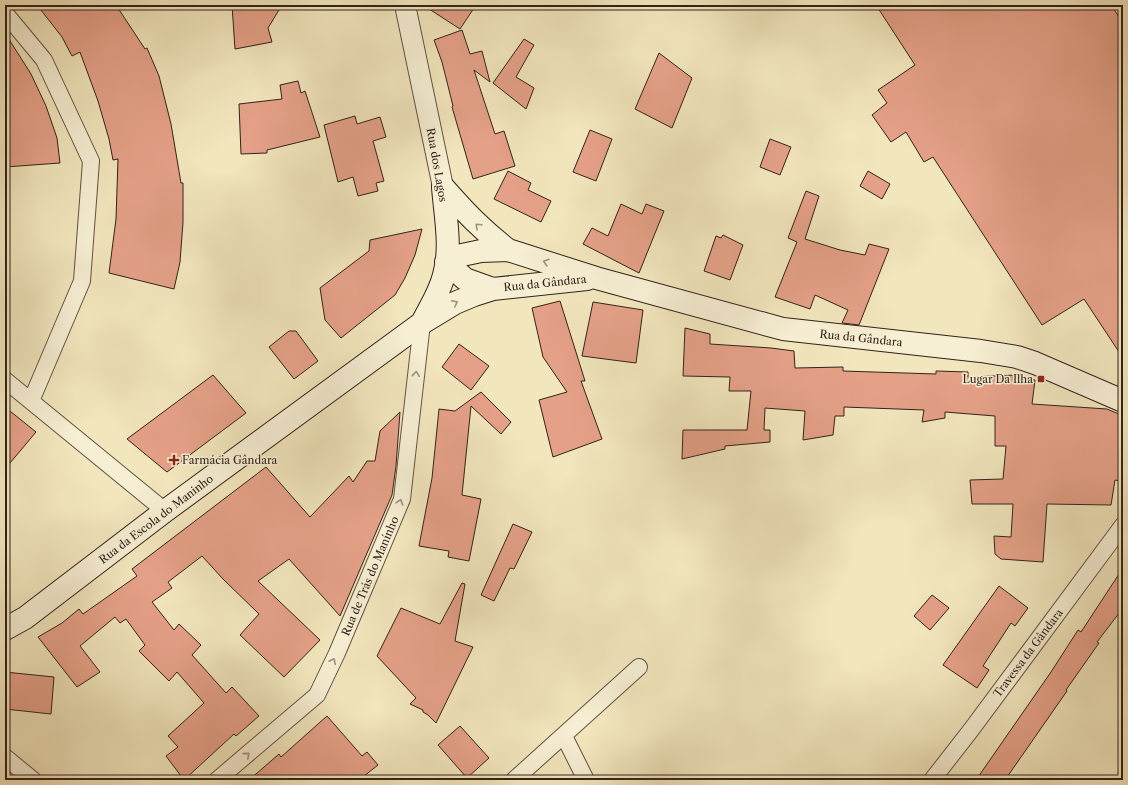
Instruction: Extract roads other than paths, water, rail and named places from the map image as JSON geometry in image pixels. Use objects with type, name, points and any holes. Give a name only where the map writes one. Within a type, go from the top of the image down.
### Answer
[{"type":"main road","name":"Rua da Gândara","points":[[443,187],[471,219],[487,234],[508,250],[596,278],[782,329],[981,351],[1017,357],[1035,363],[1123,401]]},
{"type":"main road","name":"Rua dos Lagos","points":[[422,323],[444,275],[448,251],[443,187]]},
{"type":"main road","name":"Rua da Gândara","points":[[494,289],[465,279],[446,262],[462,255],[481,251],[508,250]]},
{"type":"main road","name":"Rua da Gândara","points":[[422,323],[455,303],[494,289],[596,278]]},
{"type":"main road","name":"Rua da Escola do Maninho","points":[[5,629],[25,618],[166,511],[422,323]]},
{"type":"street","name":"Rua dos Lagos","points":[[405,5],[443,187]]},
{"type":"street","points":[[5,13],[44,60],[91,161],[82,281],[31,402]]},
{"type":"street","name":"Rua de Trás do Manínho","points":[[217,780],[316,695],[337,654],[402,499],[422,323]]},
{"type":"street","points":[[5,380],[166,511]]},
{"type":"street","name":"Travessa da Gândara","points":[[932,780],[971,730],[1123,525]]},
{"type":"street","points":[[514,780],[639,667]]},
{"type":"street","points":[[564,736],[586,780]]},
{"type":"street","points":[[5,756],[33,780]]},
{"type":"place","name":"Lugar Da Ilha","points":[[1041,379]]},
{"type":"place","name":"Farmácia Gândara","points":[[174,460]]}]
